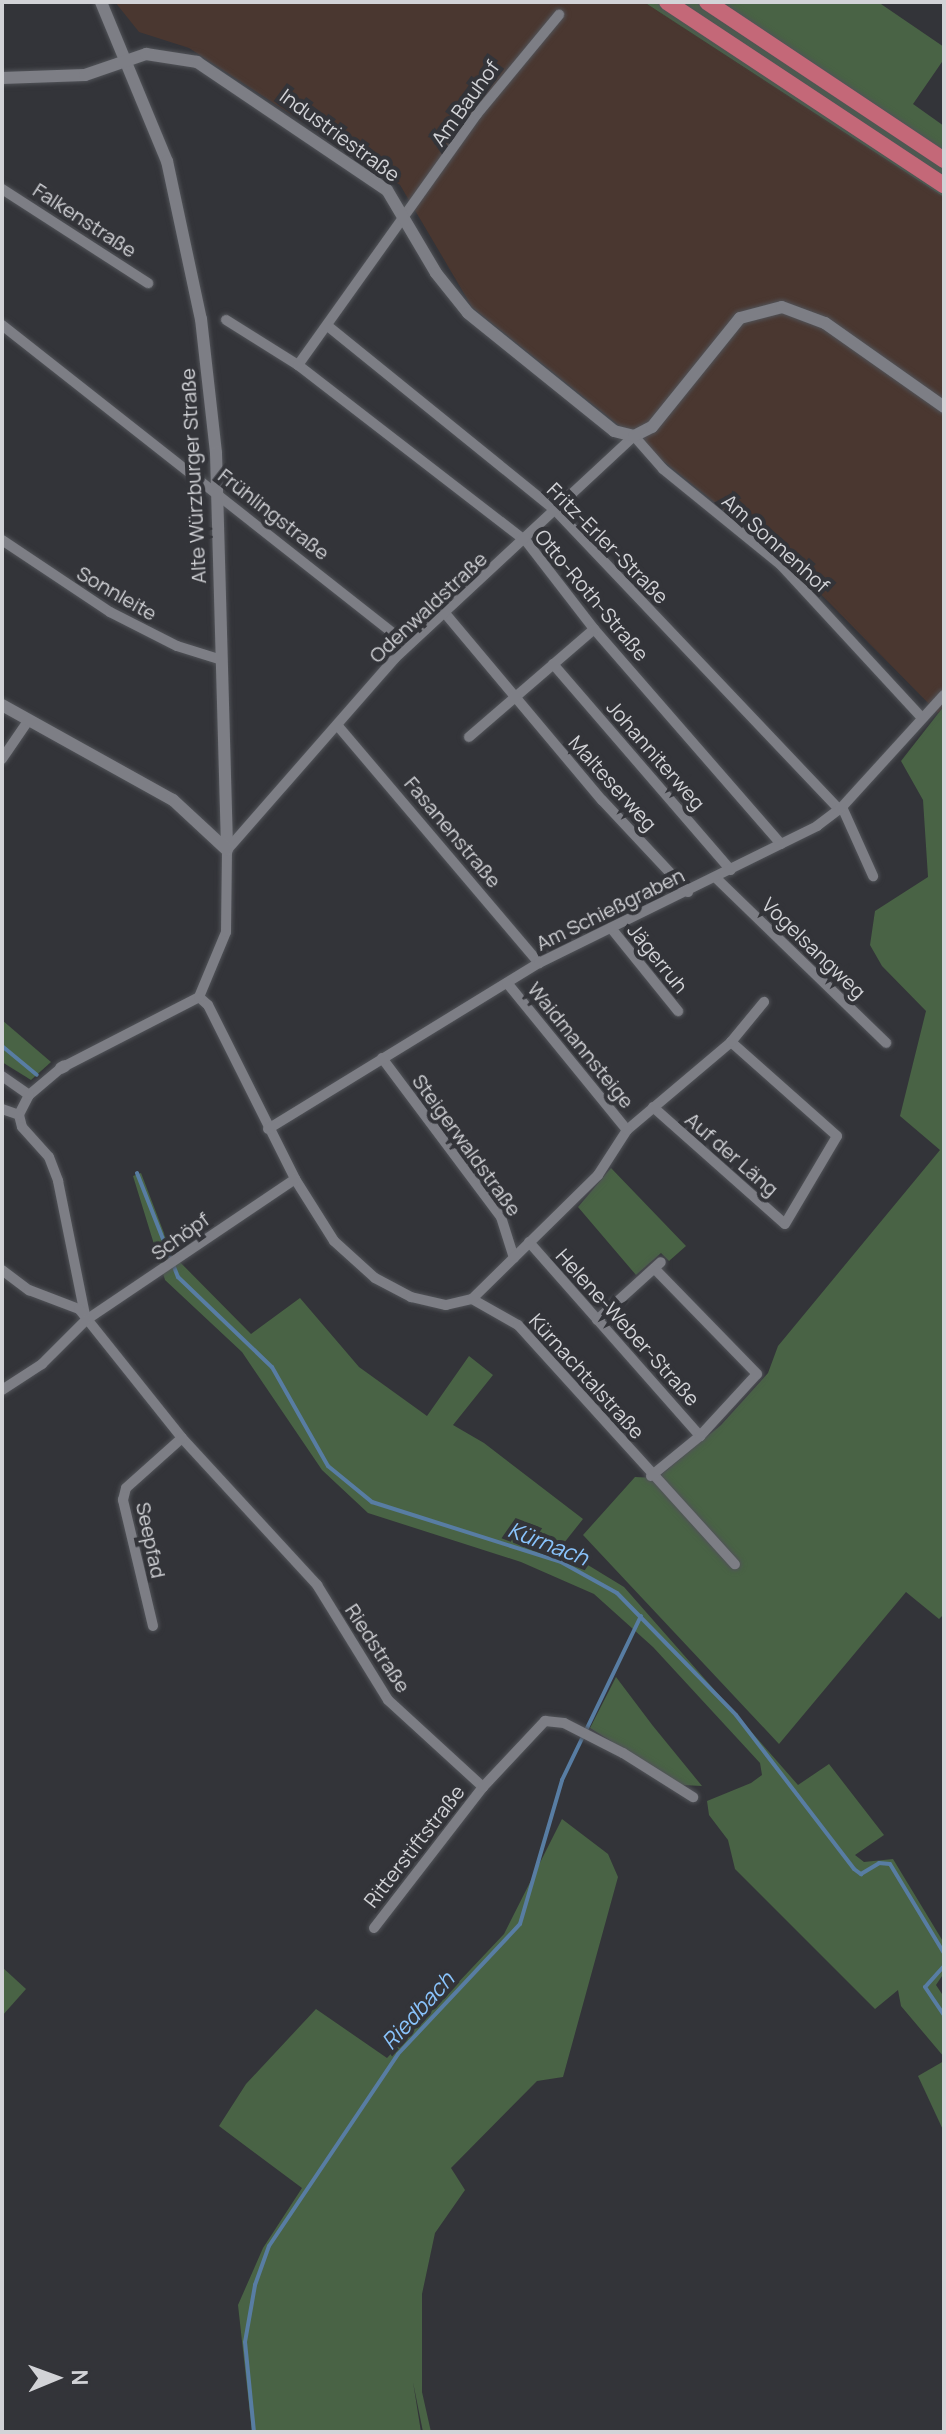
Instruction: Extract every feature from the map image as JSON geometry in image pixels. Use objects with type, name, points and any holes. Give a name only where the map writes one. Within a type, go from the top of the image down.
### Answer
[{"type":"highway","points":[[667,2],[944,185]]},
{"type":"highway","points":[[707,2],[944,160]]},
{"type":"street","name":"Alte Würzburger Straße","points":[[101,2],[167,161],[184,229],[210,387],[227,850]]},
{"type":"street","name":"Am Bauhof","points":[[298,365],[329,327],[403,215],[559,15]]},
{"type":"street","name":"Industriestraße","points":[[2,78],[73,77],[125,61],[165,54],[197,62],[387,190],[436,273],[468,313],[614,431],[634,436]]},
{"type":"street","name":"Falkenstraße","points":[[2,189],[148,283]]},
{"type":"street","points":[[634,436],[663,416],[740,318],[761,309],[798,310],[825,323],[944,407]]},
{"type":"street","name":"Otto-Roth-Straße","points":[[226,320],[298,365],[526,541],[594,629],[781,844]]},
{"type":"street","name":"Frühlingstraße","points":[[2,325],[408,645]]},
{"type":"street","name":"Fritz-Erler-Straße","points":[[329,327],[556,511],[841,808],[873,876]]},
{"type":"street","name":"Odenwaldstraße","points":[[227,850],[408,645],[526,541],[634,436]]},
{"type":"street","name":"Am Sonnenhof","points":[[634,436],[663,469],[781,565],[922,718]]},
{"type":"street","name":"Sonnleite","points":[[2,540],[110,612],[177,646],[222,660]]},
{"type":"street","name":"Malteserweg","points":[[444,612],[688,892]]},
{"type":"street","points":[[469,737],[594,629]]},
{"type":"street","name":"Johanniterweg","points":[[553,664],[731,870]]},
{"type":"street","name":"Am Schießgraben","points":[[268,1129],[539,963],[716,878],[841,808],[944,695]]},
{"type":"street","points":[[2,705],[125,769],[203,824],[227,850],[226,932],[199,997],[63,1067],[29,1095],[19,1115],[22,1127],[49,1157],[58,1181],[86,1320]]},
{"type":"street","points":[[2,759],[28,721]]},
{"type":"street","name":"Fasanenstraße","points":[[338,726],[539,963]]},
{"type":"street","points":[[203,824],[225,805]]},
{"type":"street","name":"Vogelsangweg","points":[[716,878],[886,1043]]},
{"type":"street","name":"Jägerruh","points":[[611,928],[678,1011]]},
{"type":"street","name":"Waidmannsteige","points":[[507,983],[627,1130]]},
{"type":"street","points":[[199,997],[208,1005],[295,1179],[334,1241],[375,1278],[428,1302],[446,1305],[472,1299]]},
{"type":"street","name":"Waidmannsteige","points":[[472,1299],[598,1175],[627,1130],[731,1042],[764,1002]]},
{"type":"street","name":"Auf der Läng","points":[[653,1107],[785,1224],[837,1136],[731,1042]]},
{"type":"street","name":"Steigerwaldstraße","points":[[382,1058],[501,1217],[514,1258]]},
{"type":"street","points":[[2,1076],[29,1095]]},
{"type":"street","points":[[2,1109],[19,1115]]},
{"type":"street","name":"Schöpf","points":[[2,1390],[42,1364],[86,1320],[181,1259],[295,1179]]},
{"type":"street","name":"Helene-Weber-Straße","points":[[529,1242],[700,1436]]},
{"type":"street","points":[[597,1320],[658,1266],[757,1374],[700,1436],[651,1476]]},
{"type":"street","points":[[2,1270],[48,1298],[79,1309],[86,1320]]},
{"type":"street","name":"Kürnachtalstraße","points":[[472,1299],[518,1325],[651,1476],[735,1564]]},
{"type":"street","name":"Riedstraße","points":[[86,1320],[182,1438],[317,1585],[388,1700],[483,1787]]},
{"type":"street","name":"Seepfad","points":[[153,1626],[123,1500],[126,1488],[182,1438]]},
{"type":"street","points":[[483,1787],[535,1725],[555,1720],[693,1797]]},
{"type":"street","name":"Ritterstiftstraße","points":[[374,1928],[483,1787]]},
{"type":"shaded area","points":[[115,2],[644,2],[944,197],[944,706],[938,713],[789,562],[472,307],[400,185],[189,48],[139,32]]},
{"type":"green space","points":[[644,2],[878,2],[944,47],[944,59],[913,104],[944,126],[944,197]]},
{"type":"green space","points":[[944,706],[944,1614],[939,1619],[906,1592],[779,1744],[583,1535],[635,1477],[657,1478],[721,1425],[768,1373],[778,1346],[940,1150],[900,1116],[926,1011],[882,966],[870,945],[875,911],[928,877],[923,800],[901,761]]},
{"type":"green space","points":[[2,1020],[51,1062],[31,1080],[2,1062]]},
{"type":"green space","points":[[611,1168],[686,1246],[669,1261],[661,1253],[636,1275],[578,1207]]},
{"type":"green space","points":[[141,1173],[172,1254],[251,1334],[300,1298],[359,1367],[427,1416],[469,1356],[493,1375],[453,1425],[484,1443],[583,1519],[560,1548],[624,1587],[798,1785],[829,1764],[884,1835],[855,1855],[864,1862],[893,1859],[944,1943],[944,1973],[936,1985],[944,1997],[944,2057],[901,2006],[898,1990],[875,2009],[735,1869],[728,1840],[709,1815],[707,1801],[751,1783],[762,1775],[760,1763],[653,1647],[594,1594],[521,1562],[368,1513],[322,1470],[242,1352],[165,1280],[133,1176]]},
{"type":"green space","points":[[616,1677],[702,1786],[682,1785],[590,1728]]},
{"type":"green space","points":[[562,1819],[608,1854],[618,1877],[563,2077],[537,2081],[451,2168],[465,2190],[435,2233],[422,2294],[422,2392],[431,2432],[423,2432],[413,2382],[421,2432],[252,2432],[238,2305],[263,2248],[302,2188],[219,2126],[246,2084],[316,2009],[387,2058],[504,1934]]},
{"type":"green space","points":[[2,1967],[26,1989],[2,2016]]},
{"type":"green space","points":[[944,2061],[944,2132],[918,2076]]},
{"type":"waterway","name":"Kürnach","points":[[2,1046],[37,1075]]},
{"type":"waterway","name":"Kürnach","points":[[137,1173],[178,1277],[272,1367],[328,1466],[372,1502],[561,1562],[617,1593],[736,1715],[854,1869],[861,1874],[879,1863],[890,1864],[944,1953]]},
{"type":"waterway","name":"Riedbach","points":[[254,2432],[245,2342],[255,2285],[269,2246],[398,2054],[520,1924],[562,1780],[641,1616]]},
{"type":"waterway","name":"Kürnach","points":[[944,1966],[925,1987],[944,2015]]}]
